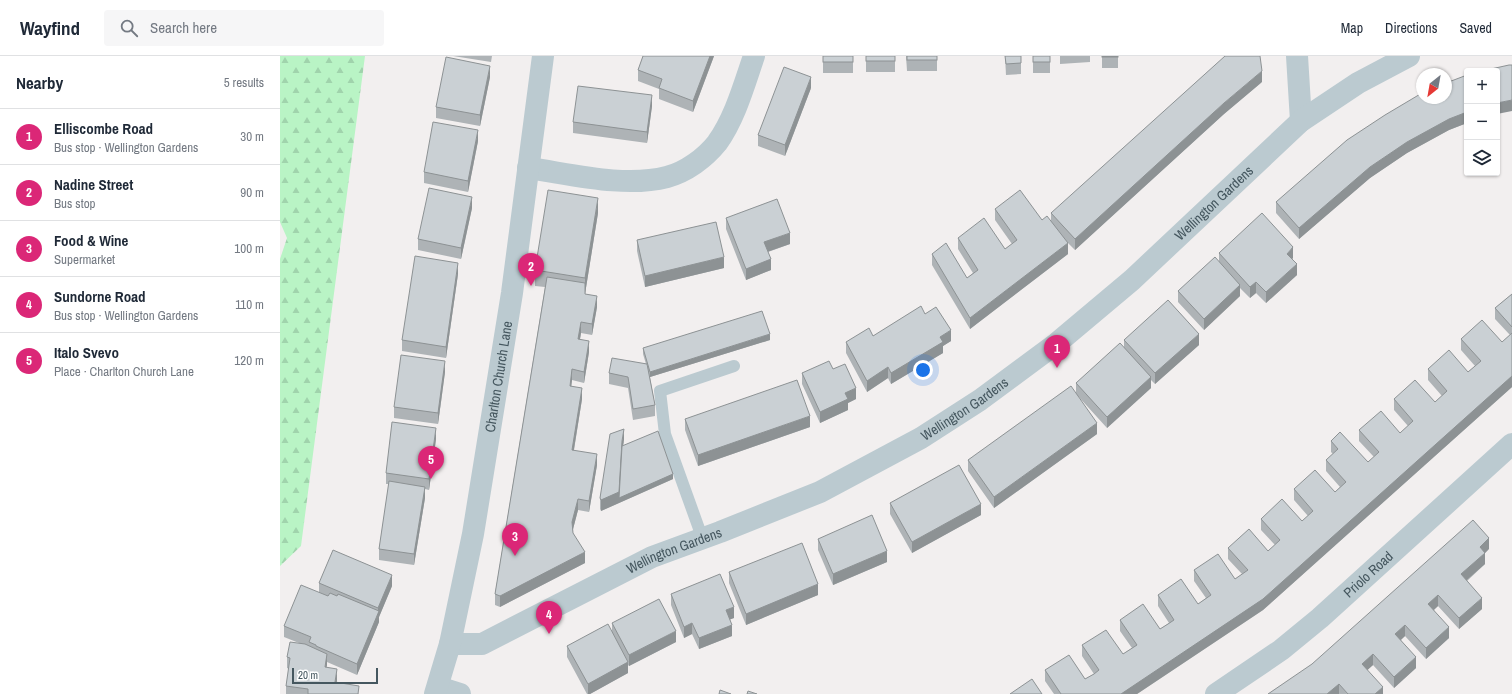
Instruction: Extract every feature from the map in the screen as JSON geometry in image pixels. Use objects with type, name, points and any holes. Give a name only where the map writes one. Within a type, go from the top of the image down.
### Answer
[{"type":"street","name":"Charlton Church Lane","points":[[436,690],[450,644],[473,534],[510,308],[542,56]]},
{"type":"street","points":[[528,168],[606,180],[637,181],[668,177],[696,164],[717,142],[733,114],[754,56]]},
{"type":"street","points":[[1298,56],[1302,121]]},
{"type":"street","name":"Wellington Gardens","points":[[450,644],[482,644],[652,557],[720,532],[820,492],[921,438],[980,400],[1057,343],[1132,280],[1302,121],[1358,83],[1409,56]]},
{"type":"street","name":"Priolo Road","points":[[1216,694],[1281,650],[1320,618],[1512,444]]},
{"type":"street","points":[[436,690],[460,694]]},
{"type":"lane","points":[[702,538],[665,434],[660,391],[734,366]]},
{"type":"green space","points":[[280,56],[365,56],[301,546],[280,566],[280,259],[287,238],[280,222]]},
{"type":"building","points":[[643,56],[710,56],[693,101],[659,88],[662,79],[638,70]]},
{"type":"building","points":[[823,56],[853,56],[853,62],[823,62]]},
{"type":"building","points":[[866,56],[895,56],[895,61],[866,61]]},
{"type":"building","points":[[907,56],[937,56],[937,60],[907,60]]},
{"type":"building","points":[[1005,56],[1021,56],[1021,63],[1006,64]]},
{"type":"building","points":[[1033,56],[1050,56],[1050,62],[1033,62]]},
{"type":"building","points":[[1118,56],[1118,57],[1102,57]]},
{"type":"building","points":[[1225,56],[1260,56],[1262,71],[1224,103],[1075,239],[1051,213]]},
{"type":"building","points":[[446,57],[490,66],[480,115],[436,107]]},
{"type":"building","points":[[1512,65],[1512,100],[1500,102],[1500,68],[1496,68]]},
{"type":"building","points":[[784,67],[811,77],[785,145],[758,135]]},
{"type":"building","points":[[1464,76],[1464,113],[1449,119],[1407,142],[1370,167],[1299,228],[1276,202],[1347,140],[1416,97],[1416,104],[1452,104],[1452,81]]},
{"type":"building","points":[[578,86],[652,95],[647,132],[573,122]]},
{"type":"building","points":[[433,122],[478,130],[468,181],[424,172]]},
{"type":"building","points":[[429,188],[472,197],[461,248],[418,239]]},
{"type":"building","points":[[548,190],[598,198],[585,278],[535,270]]},
{"type":"building","points":[[1020,190],[1042,220],[1047,216],[1068,243],[970,318],[932,254],[946,243],[967,278],[978,270],[958,238],[984,218],[1005,249],[1017,240],[995,209]]},
{"type":"building","points":[[777,199],[790,233],[764,242],[771,259],[746,269],[726,218]]},
{"type":"building","points":[[1262,213],[1293,247],[1287,254],[1297,264],[1266,292],[1256,282],[1250,287],[1219,253]]},
{"type":"building","points":[[716,222],[724,257],[645,276],[637,240]]},
{"type":"building","points":[[415,256],[458,263],[446,347],[402,340]]},
{"type":"building","points":[[1215,257],[1240,285],[1204,319],[1178,291]]},
{"type":"building","points":[[547,277],[585,283],[585,294],[597,296],[592,324],[581,322],[578,339],[589,341],[584,372],[572,369],[570,386],[582,388],[572,450],[597,454],[589,501],[578,499],[572,522],[573,533],[585,552],[500,596],[495,594]]},
{"type":"building","points":[[1512,294],[1512,327],[1495,308]]},
{"type":"building","points":[[1168,300],[1199,334],[1155,373],[1124,340]]},
{"type":"building","points":[[921,306],[925,314],[936,307],[951,330],[940,337],[943,342],[891,373],[888,367],[867,381],[846,342],[869,328],[873,336]]},
{"type":"building","points":[[762,311],[770,334],[650,372],[643,348]]},
{"type":"building","points":[[1482,320],[1502,342],[1512,333],[1512,376],[1263,599],[1121,694],[1061,694],[1045,670],[1069,655],[1085,679],[1094,674],[1099,670],[1082,645],[1106,630],[1123,654],[1137,645],[1120,620],[1143,604],[1160,629],[1174,620],[1158,595],[1181,579],[1198,604],[1211,595],[1194,570],[1218,554],[1235,579],[1248,570],[1228,548],[1249,529],[1268,551],[1280,540],[1261,519],[1282,499],[1302,521],[1313,511],[1294,489],[1315,470],[1335,492],[1346,482],[1326,460],[1338,449],[1331,441],[1340,432],[1368,462],[1379,452],[1359,430],[1381,411],[1400,433],[1413,421],[1394,399],[1415,380],[1435,402],[1447,391],[1428,369],[1449,350],[1468,372],[1481,361],[1461,339]]},
{"type":"building","points":[[1120,343],[1151,377],[1107,417],[1076,383]]},
{"type":"building","points":[[401,355],[445,361],[438,413],[394,407]]},
{"type":"building","points":[[612,358],[647,364],[655,405],[633,409],[628,377],[609,373]]},
{"type":"building","points":[[829,361],[833,369],[845,364],[856,388],[845,393],[848,399],[820,412],[802,373]]},
{"type":"building","points":[[797,380],[810,416],[698,455],[685,419]]},
{"type":"building","points":[[1071,386],[1097,423],[994,497],[968,460]]},
{"type":"building","points":[[392,422],[436,428],[429,479],[386,473]]},
{"type":"building","points":[[624,429],[619,492],[601,500],[600,498],[610,434]]},
{"type":"building","points":[[658,431],[673,474],[619,498],[622,446]]},
{"type":"building","points":[[959,465],[981,504],[912,542],[890,503]]},
{"type":"building","points":[[389,481],[425,487],[414,554],[379,549]]},
{"type":"building","points":[[872,515],[887,551],[833,574],[818,539]]},
{"type":"building","points":[[1473,520],[1489,538],[1480,547],[1485,553],[1461,574],[1482,598],[1459,618],[1438,595],[1428,604],[1449,627],[1426,648],[1405,625],[1395,634],[1416,657],[1394,677],[1373,654],[1362,664],[1383,687],[1375,694],[1348,694],[1339,684],[1327,694],[1268,694],[1312,664]]},
{"type":"building","points":[[802,543],[818,584],[746,614],[729,572]]},
{"type":"building","points":[[333,550],[392,575],[378,608],[319,583]]},
{"type":"building","points":[[720,574],[734,607],[726,610],[732,625],[699,638],[692,623],[684,627],[671,594]]},
{"type":"building","points":[[301,585],[328,596],[330,593],[337,596],[338,594],[379,611],[357,664],[316,646],[309,642],[311,637],[284,626]]},
{"type":"building","points":[[659,599],[676,631],[629,655],[612,623]]},
{"type":"building","points":[[608,624],[628,662],[588,684],[567,646]]},
{"type":"building","points":[[290,642],[305,644],[327,654],[325,667],[337,669],[335,682],[359,686],[358,694],[308,694],[308,689],[286,686],[290,658],[287,657]]},
{"type":"building","points":[[1032,679],[1042,694],[1010,694]]},
{"type":"building","points":[[720,690],[731,694],[719,694]]},
{"type":"building","points":[[748,691],[757,694],[747,694]]},
{"type":"place","name":"Nadine Street","points":[[531,286]]},
{"type":"place","name":"Elliscombe Road","points":[[1057,368]]},
{"type":"place","name":"Italo Svevo","points":[[431,479]]},
{"type":"place","name":"Food & Wine","points":[[515,556]]},
{"type":"place","name":"Sundorne Road","points":[[549,634]]}]
